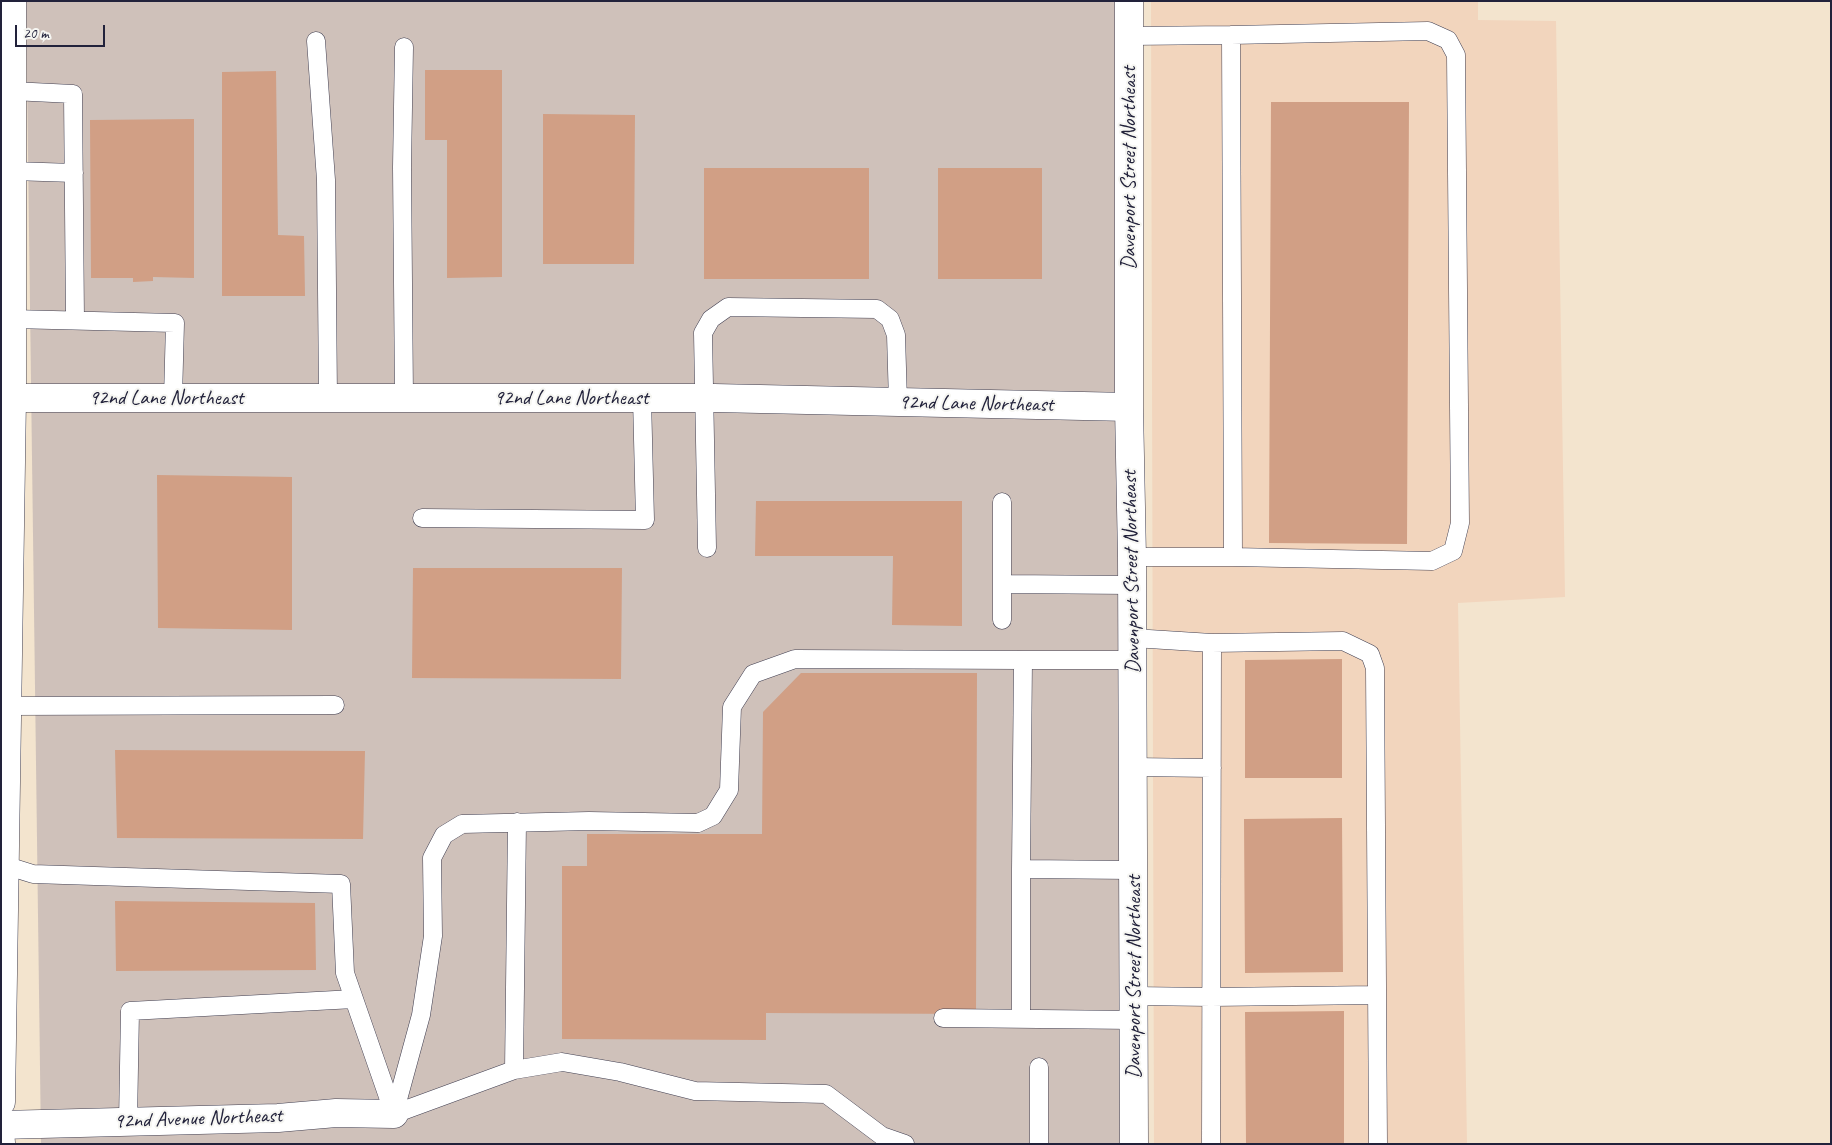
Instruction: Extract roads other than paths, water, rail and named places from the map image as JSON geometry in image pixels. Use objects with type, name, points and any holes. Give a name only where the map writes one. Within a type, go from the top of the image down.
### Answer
[{"type":"street","points":[[1,1102],[4,769],[7,706],[5,560],[12,398],[12,319],[7,283],[12,171],[12,1]]},
{"type":"street","name":"Davenport Street Northeast","points":[[1129,1],[1129,407],[1133,649],[1134,1144]]},
{"type":"street","name":"92nd Lane Northeast","points":[[12,398],[704,398],[1129,407]]},
{"type":"street","name":"92nd Avenue Northeast","points":[[1,1125],[278,1118],[336,1113],[394,1114]]},
{"type":"lane","points":[[1129,36],[1428,31],[1448,40],[1456,55],[1460,523],[1453,551],[1432,561],[1233,556],[1132,556]]},
{"type":"lane","points":[[1231,35],[1233,556]]},
{"type":"lane","points":[[316,41],[326,180],[328,398]]},
{"type":"lane","points":[[404,47],[402,177],[404,398]]},
{"type":"lane","points":[[12,91],[73,94],[75,320]]},
{"type":"lane","points":[[12,171],[74,173]]},
{"type":"lane","points":[[707,548],[703,333],[711,319],[728,307],[877,309],[890,319],[896,335],[898,402]]},
{"type":"lane","points":[[12,319],[174,323],[173,398]]},
{"type":"lane","points":[[422,518],[645,520],[642,398]]},
{"type":"lane","points":[[1002,502],[1002,620]]},
{"type":"lane","points":[[1002,584],[1132,585]]},
{"type":"lane","points":[[394,1114],[423,1006],[433,936],[432,858],[444,835],[462,824],[589,820],[698,823],[713,816],[729,790],[732,707],[754,674],[795,659],[1023,660],[1212,643],[1343,641],[1370,654],[1375,668],[1378,1144]]},
{"type":"lane","points":[[1211,1144],[1212,643]]},
{"type":"lane","points":[[1021,1019],[1023,660]]},
{"type":"lane","points":[[7,706],[335,705]]},
{"type":"lane","points":[[1133,767],[1212,768]]},
{"type":"lane","points":[[514,1070],[517,822]]},
{"type":"lane","points":[[3,865],[33,874],[342,884],[345,973],[394,1114]]},
{"type":"lane","points":[[1021,869],[1133,870]]},
{"type":"lane","points":[[943,1018],[1021,1019],[1134,1008],[1211,997],[1377,995]]},
{"type":"lane","points":[[128,1122],[130,1011],[354,999]]},
{"type":"lane","points":[[394,1114],[514,1070],[562,1062],[620,1072],[695,1091],[826,1094],[882,1136],[905,1144]]},
{"type":"lane","points":[[1039,1067],[1039,1144]]}]
